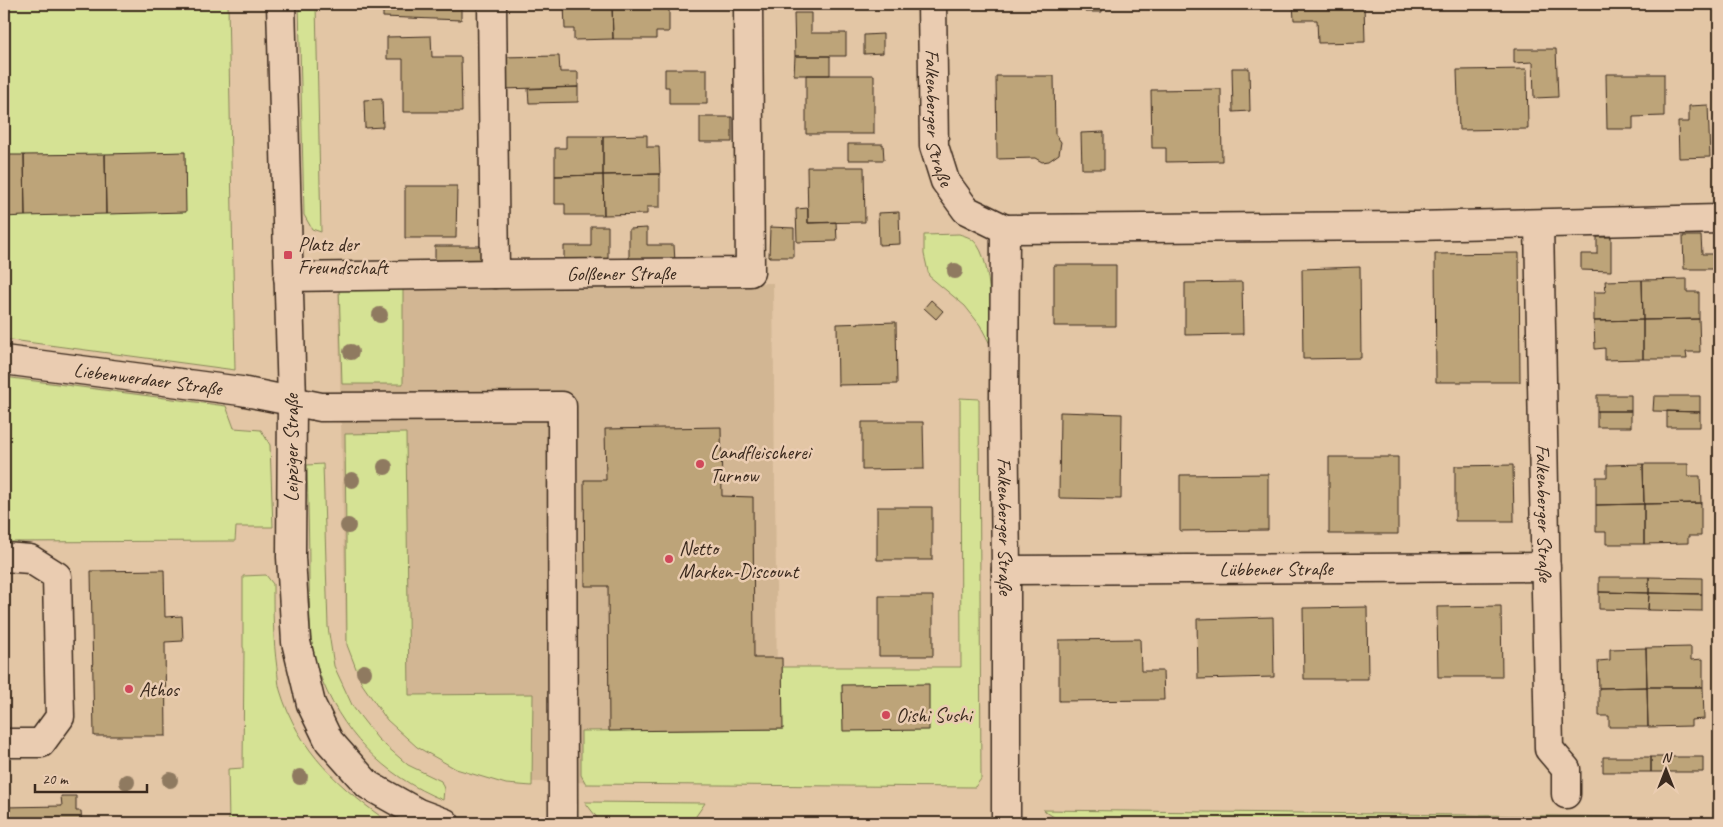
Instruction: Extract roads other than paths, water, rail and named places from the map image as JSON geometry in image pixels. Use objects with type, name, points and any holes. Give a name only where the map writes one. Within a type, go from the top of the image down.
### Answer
[{"type":"street","name":"Leipziger Straße","points":[[282,4],[292,401],[291,558],[296,642],[310,704],[329,741],[368,785],[418,813],[445,823]]},
{"type":"street","points":[[288,278],[495,274],[492,4]]},
{"type":"street","name":"Golßener Straße","points":[[495,274],[750,272],[748,4]]},
{"type":"street","name":"Falkenberger Straße","points":[[932,4],[934,146],[945,181],[966,210],[1005,229],[1539,224],[1719,219]]},
{"type":"street","name":"Falkenberger Straße","points":[[1539,224],[1549,749],[1566,769],[1566,794]]},
{"type":"street","name":"Falkenberger Straße","points":[[1005,229],[1006,823]]},
{"type":"street","name":"Liebenwerdaer Straße","points":[[4,360],[241,391],[321,408],[562,406],[563,823]]},
{"type":"street","points":[[4,557],[30,559],[57,576],[60,718],[40,743],[4,744]]},
{"type":"street","name":"Lübbener Straße","points":[[1006,570],[1546,568]]},
{"type":"place","name":"Platz der Freundschaft","points":[[288,255]]},
{"type":"place","name":"Landfleischerei Turnow","points":[[700,464]]},
{"type":"place","name":"Netto Marken-Discount","points":[[669,559]]},
{"type":"place","name":"Athos","points":[[129,689]]},
{"type":"place","name":"Oishi Sushi","points":[[886,715]]}]
